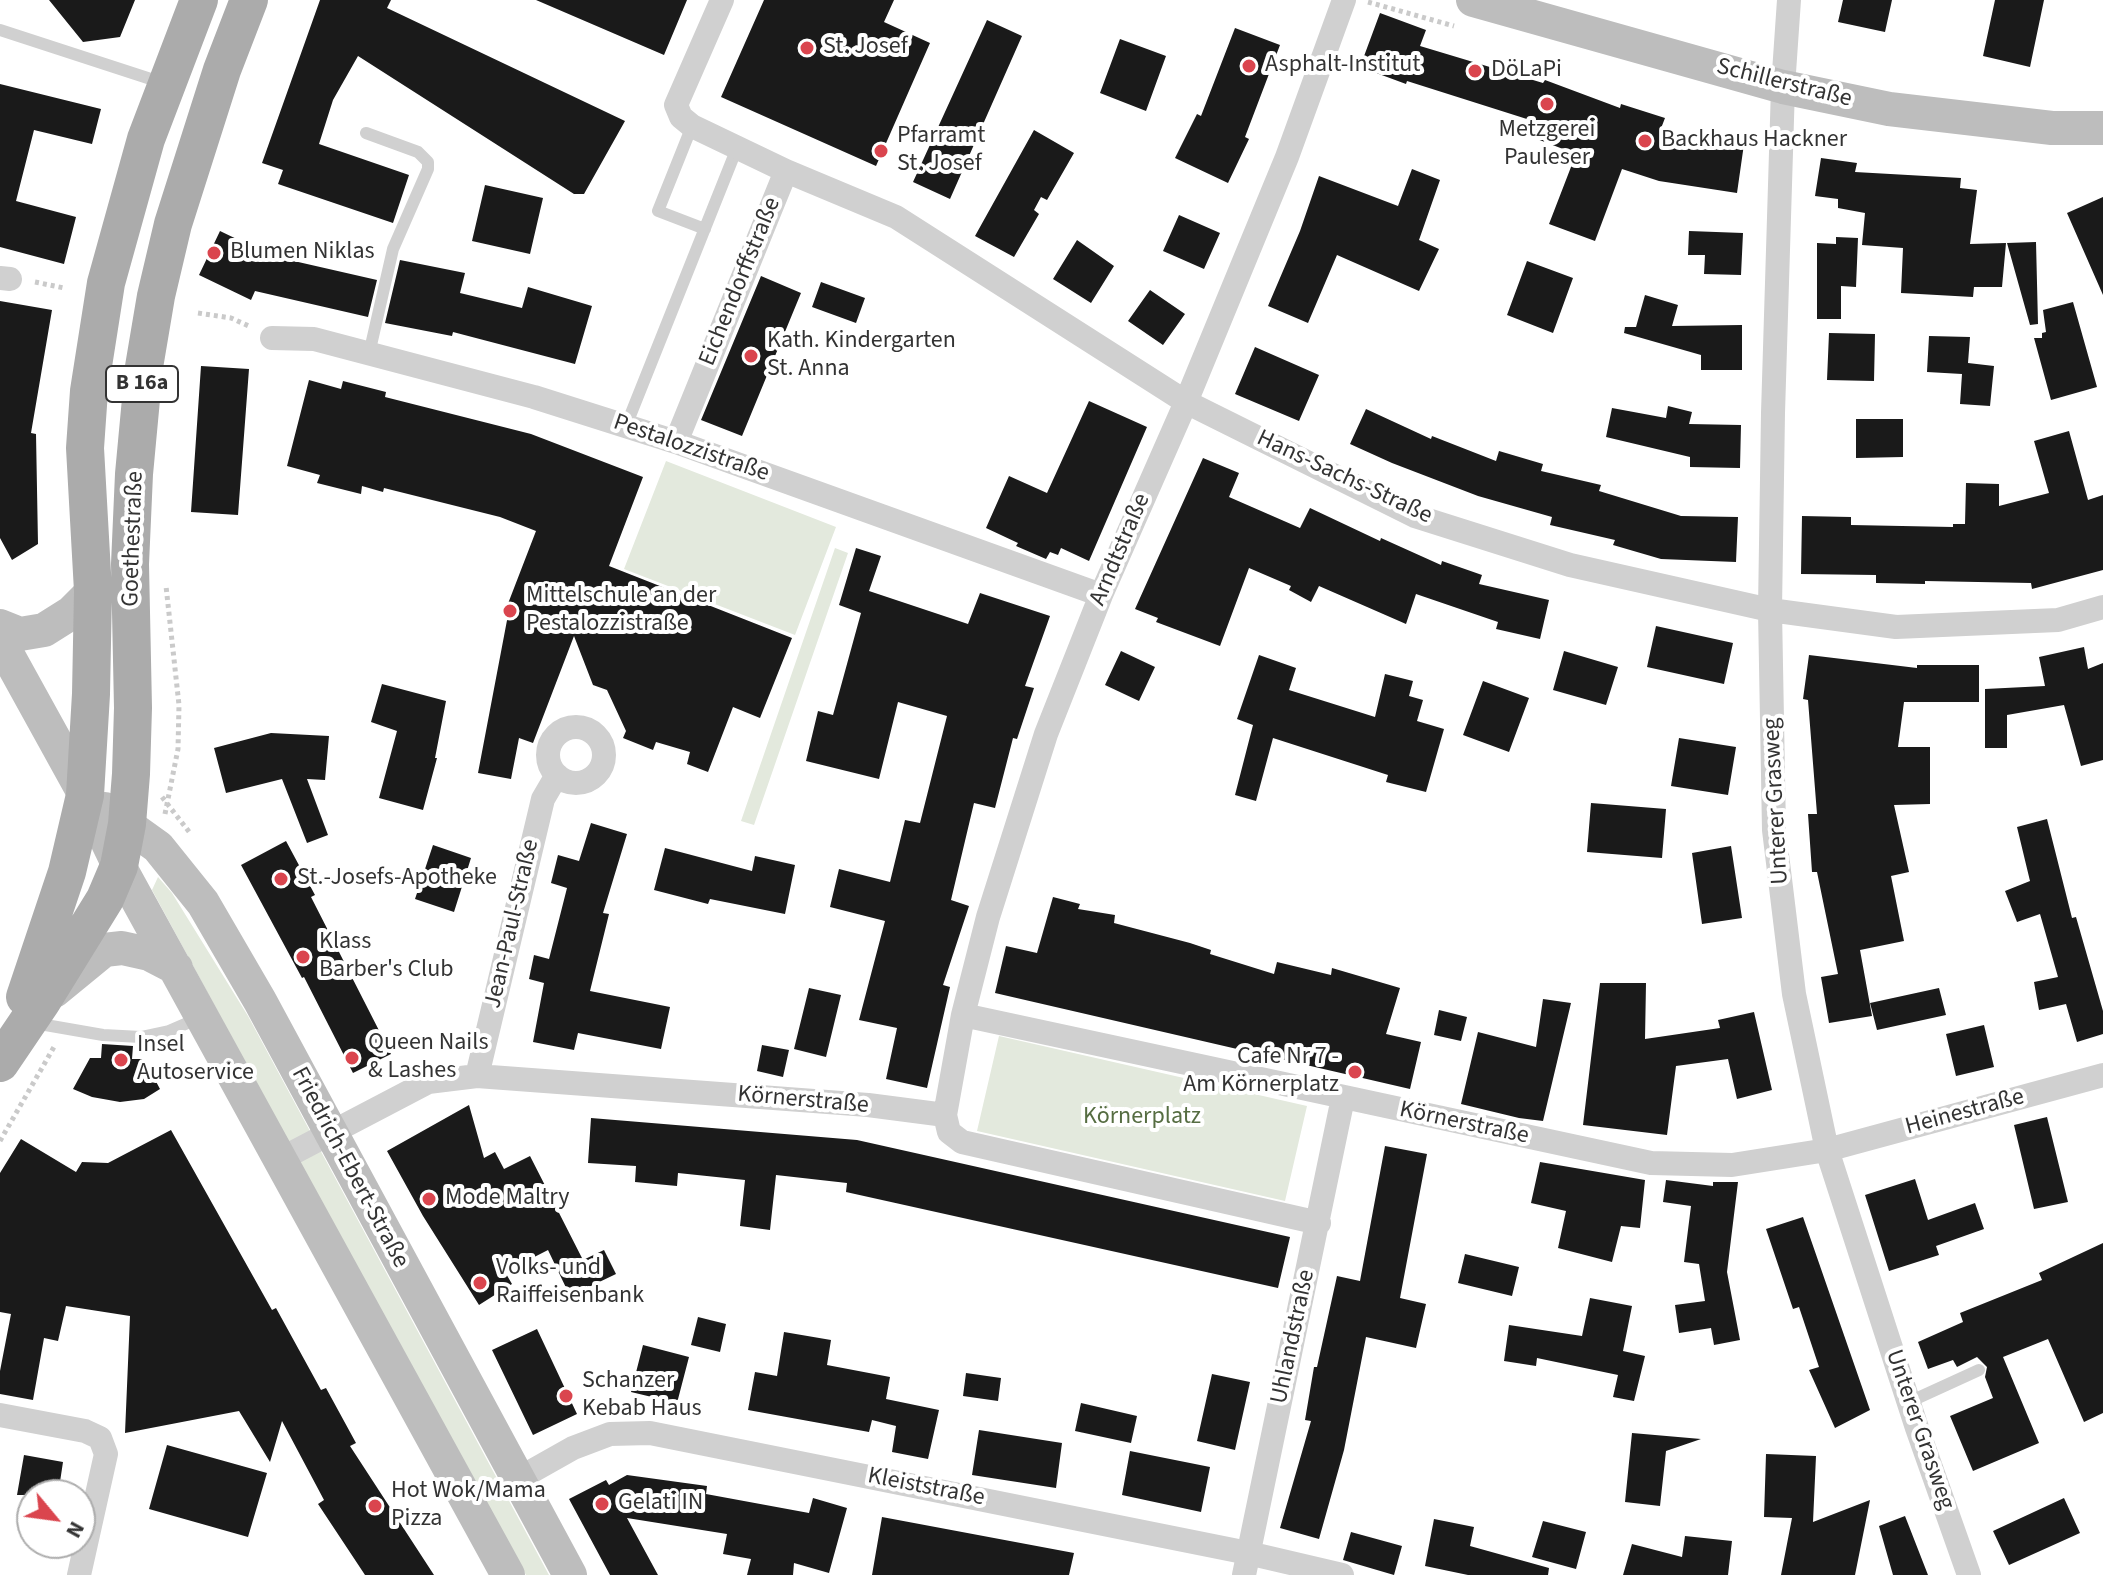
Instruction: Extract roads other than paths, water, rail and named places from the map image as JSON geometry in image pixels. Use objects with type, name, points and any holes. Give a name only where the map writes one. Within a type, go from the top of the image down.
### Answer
[{"type":"main road","name":"Goethestraße","points":[[1,1061],[48,936],[85,795],[93,591],[85,448],[106,283],[127,200],[166,84],[199,0]]},
{"type":"main road","name":"Goethestraße","points":[[1,1061],[105,899],[119,866],[127,824],[133,708],[130,564],[144,367],[173,224],[222,70],[249,0]]},
{"type":"street","points":[[692,126],[681,117],[676,105],[722,0]]},
{"type":"street","name":"Arndtstraße","points":[[945,1115],[963,1015],[988,917],[1041,750],[1101,595],[1186,402],[1287,157],[1344,0]]},
{"type":"street","name":"Schillerstraße","points":[[1473,0],[1783,87],[1889,109],[2052,128],[2103,128]]},
{"type":"street","name":"Unterer Grasweg","points":[[1789,0],[1783,87],[1770,610],[1774,830],[1794,994],[1827,1150],[1969,1575]]},
{"type":"street","name":"Eichendorffstraße","points":[[676,442],[786,171],[692,126]]},
{"type":"street","name":"Hans-Sachs-Straße","points":[[786,171],[896,217],[1186,402],[1415,516],[1570,565],[1770,610],[1896,627],[2058,620],[2103,607]]},
{"type":"street","name":"Pestalozzistraße","points":[[272,338],[314,339],[534,397],[676,442],[1101,595]]},
{"type":"street","points":[[0,626],[20,634],[44,630],[71,613],[93,591]]},
{"type":"street","name":"Friedrich-Ebert-Straße","points":[[0,641],[85,795],[119,866],[508,1575]]},
{"type":"street","name":"Jean-Paul-Straße","points":[[477,1076],[543,799],[557,775]]},
{"type":"street","name":"Friedrich-Ebert-Straße","points":[[85,795],[158,847],[203,903],[260,1001],[570,1575]]},
{"type":"street","points":[[35,1012],[104,950],[122,948],[149,954],[176,968]]},
{"type":"street","name":"Körnerstraße","points":[[963,1015],[1651,1163],[1732,1165],[1827,1150]]},
{"type":"street","name":"Heinestraße","points":[[1827,1150],[2103,1075]]},
{"type":"street","name":"Körnerstraße","points":[[281,1159],[428,1082],[477,1076],[868,1105],[945,1115]]},
{"type":"street","name":"Uhlandstraße","points":[[1246,1564],[1343,1098]]},
{"type":"street","points":[[945,1115],[949,1132],[962,1142],[1319,1223]]},
{"type":"street","points":[[0,1415],[85,1431],[100,1438],[106,1454],[79,1575]]},
{"type":"street","name":"Kleiststraße","points":[[518,1479],[573,1448],[610,1434],[650,1433],[1246,1564],[1342,1575]]},
{"type":"lane","points":[[0,30],[166,84]]},
{"type":"lane","points":[[692,126],[658,211],[705,229]]},
{"type":"lane","points":[[366,133],[418,152],[428,162],[428,169],[393,249],[369,354]]},
{"type":"lane","points":[[626,426],[737,148]]},
{"type":"lane","points":[[35,1012],[103,1035],[141,1037],[169,1031],[202,1016]]},
{"type":"lane","points":[[1909,1402],[1979,1370]]},
{"type":"place","name":"St. Josef","points":[[807,48]]},
{"type":"place","name":"Asphalt-Institut","points":[[1249,66]]},
{"type":"place","name":"DöLaPi","points":[[1475,71]]},
{"type":"place","name":"Metzgerei Pauleser","points":[[1547,104]]},
{"type":"place","name":"Backhaus Hackner","points":[[1645,141]]},
{"type":"place","name":"Pfarramt St. Josef","points":[[881,151]]},
{"type":"place","name":"Blumen Niklas","points":[[214,253]]},
{"type":"place","name":"Kath. Kindergarten St. Anna","points":[[751,356]]},
{"type":"place","name":"Mittelschule an der Pestalozzistraße","points":[[510,611]]},
{"type":"place","name":"St.-Josefs-Apotheke","points":[[281,879]]},
{"type":"place","name":"Klass Barber's Club","points":[[303,957]]},
{"type":"place","name":"Queen Nails & Lashes","points":[[352,1058]]},
{"type":"place","name":"Insel Autoservice","points":[[121,1060]]},
{"type":"place","name":"Cafe Nr 7 - Am Körnerplatz","points":[[1355,1072]]},
{"type":"place","name":"Mode Maltry","points":[[429,1199]]},
{"type":"place","name":"Volks- und Raiffeisenbank","points":[[480,1283]]},
{"type":"place","name":"Schanzer Kebab Haus","points":[[566,1396]]},
{"type":"place","name":"Gelati IN","points":[[602,1504]]},
{"type":"place","name":"Hot Wok/Mama Pizza","points":[[375,1506]]},
{"type":"park label","name":"Körnerplatz","points":[[1142,1118]]}]
